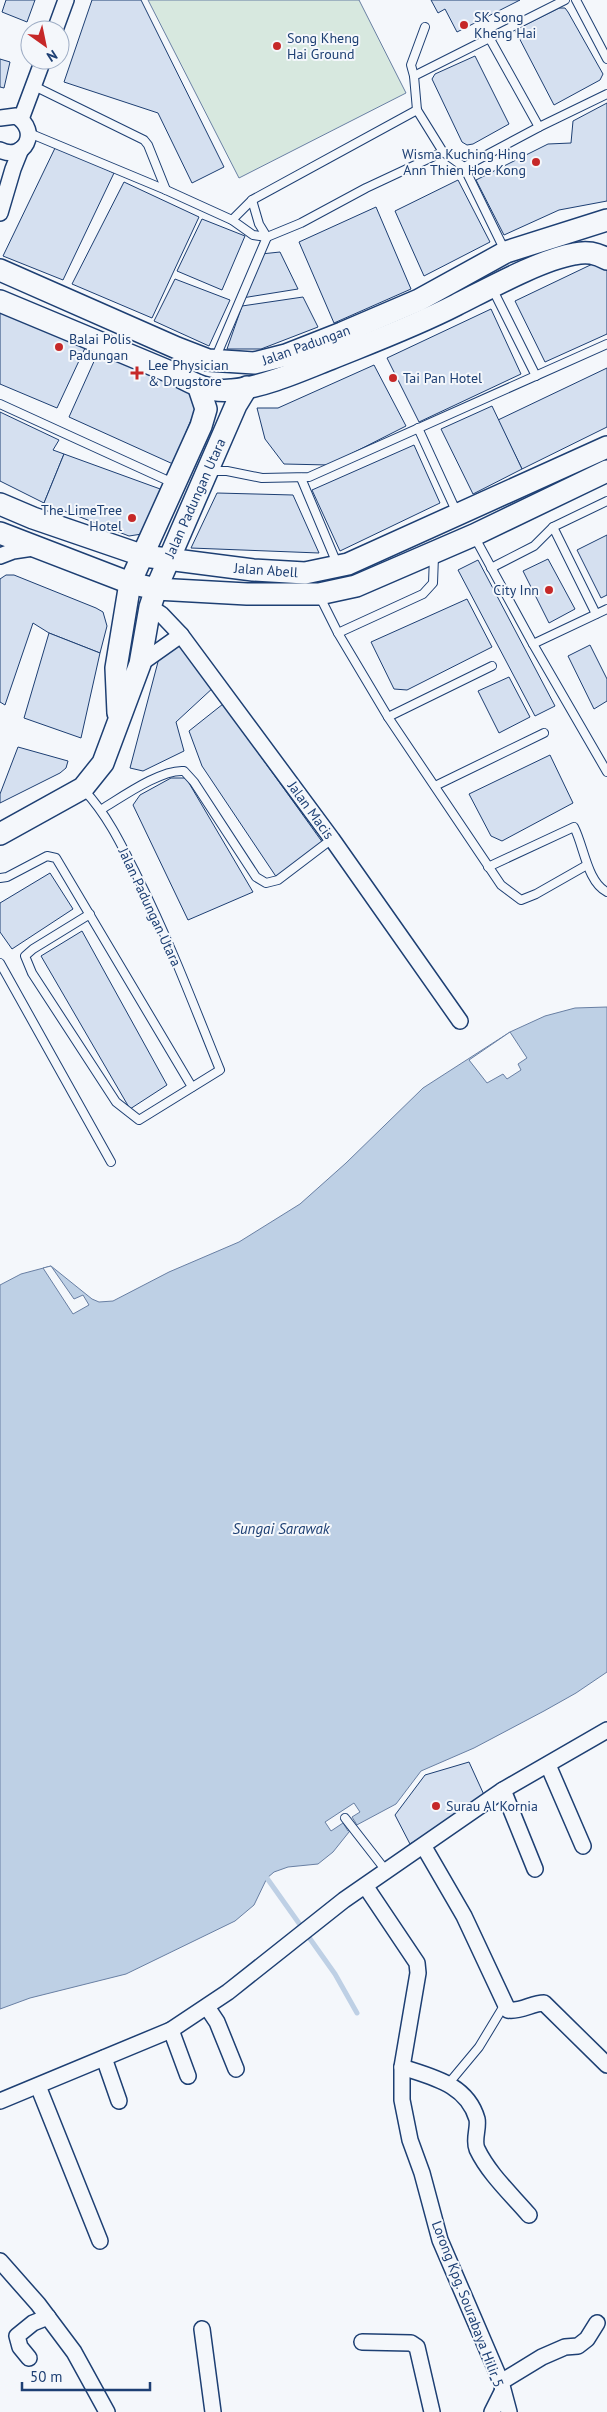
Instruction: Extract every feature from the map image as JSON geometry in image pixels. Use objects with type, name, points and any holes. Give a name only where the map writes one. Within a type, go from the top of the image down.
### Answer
[{"type":"main road","name":"Jalan Padungan","points":[[0,270],[177,348],[215,360],[254,363],[286,354],[419,300],[506,252],[607,220]]},
{"type":"main road","name":"Jalan Padungan","points":[[0,301],[175,374],[199,388],[231,390],[293,373],[429,319],[491,287],[552,260],[575,253],[595,253],[607,259]]},
{"type":"main road","name":"Jalan Padungan Utara","points":[[83,788],[103,763],[140,664],[153,598],[168,559],[236,405],[246,387]]},
{"type":"main road","name":"Jalan Padungan Utara","points":[[118,726],[116,668],[130,584],[201,426],[206,409],[199,388]]},
{"type":"main road","name":"Jalan Abell","points":[[0,504],[33,518],[144,556],[253,570],[305,573],[348,564],[607,447]]},
{"type":"main road","name":"Jalan Abell","points":[[0,533],[33,548],[130,584],[153,598],[247,594],[319,594],[356,586],[474,535],[607,471]]},
{"type":"main road","points":[[0,834],[83,788]]},
{"type":"street","points":[[58,20],[66,0]]},
{"type":"street","points":[[21,119],[40,70]]},
{"type":"street","points":[[0,118],[11,116],[21,119],[28,128],[29,133],[28,139],[21,149],[13,169],[0,213]]},
{"type":"street","points":[[0,150],[10,153],[21,149]]},
{"type":"street","points":[[0,556],[13,551],[33,548]]},
{"type":"street","name":"Jalan Macis","points":[[153,598],[161,614],[181,635],[332,839],[460,1021]]},
{"type":"street","points":[[140,664],[181,635]]},
{"type":"street","points":[[0,2101],[171,2030],[207,2008],[344,1900],[424,1847],[503,1790],[607,1730]]},
{"type":"street","points":[[548,1765],[584,1846]]},
{"type":"street","points":[[503,1790],[535,1869]]},
{"type":"street","points":[[424,1847],[464,1916],[508,2010],[516,2012],[538,2003],[544,2003],[607,2065]]},
{"type":"street","name":"Lorong Kpg. Sourabaya Hilir 5","points":[[366,1887],[417,1963],[418,1973],[402,2066],[402,2100],[410,2140],[422,2173],[440,2240],[501,2387],[509,2412]]},
{"type":"street","points":[[207,2008],[217,2022],[236,2069]]},
{"type":"street","points":[[171,2030],[188,2076]]},
{"type":"street","points":[[104,2058],[119,2101]]},
{"type":"street","points":[[402,2066],[449,2083],[471,2105],[477,2120],[476,2147],[490,2170],[529,2215]]},
{"type":"street","points":[[38,2086],[100,2241]]},
{"type":"street","points":[[1,2265],[48,2317],[74,2352],[107,2412]]},
{"type":"street","points":[[29,2358],[20,2347],[17,2336],[33,2323],[48,2317]]},
{"type":"street","points":[[492,2412],[501,2387],[542,2357],[565,2347],[578,2346],[587,2339],[597,2323]]},
{"type":"street","points":[[202,2330],[208,2410]]},
{"type":"street","points":[[362,2342],[411,2343],[417,2347],[432,2412]]},
{"type":"lane","points":[[414,76],[565,0]]},
{"type":"lane","points":[[576,0],[607,59]]},
{"type":"lane","points":[[425,27],[411,65],[414,76],[417,110],[443,152],[464,167],[506,252]]},
{"type":"lane","points":[[490,39],[539,127]]},
{"type":"lane","points":[[34,86],[144,140],[148,145],[166,190]]},
{"type":"lane","points":[[464,167],[539,127],[607,94]]},
{"type":"lane","points":[[232,220],[252,200],[417,110]]},
{"type":"lane","points":[[29,133],[166,190],[232,220],[253,235],[267,237],[301,223],[366,188],[443,152]]},
{"type":"lane","points":[[252,200],[259,224],[267,237]]},
{"type":"lane","points":[[215,360],[267,237]]},
{"type":"lane","points":[[491,287],[536,376]]},
{"type":"lane","points":[[207,471],[227,471],[262,478],[309,477],[607,344]]},
{"type":"lane","points":[[0,404],[175,484]]},
{"type":"lane","points":[[418,428],[457,514]]},
{"type":"lane","points":[[301,478],[338,566]]},
{"type":"lane","points":[[491,568],[534,546],[553,527],[607,501]]},
{"type":"lane","points":[[553,527],[596,614]]},
{"type":"lane","points":[[474,535],[533,644],[607,772]]},
{"type":"lane","points":[[338,633],[423,594],[433,583],[434,552]]},
{"type":"lane","points":[[319,594],[338,633],[388,718],[501,885],[521,900],[536,894],[587,865]]},
{"type":"lane","points":[[533,644],[607,609]]},
{"type":"lane","points":[[388,718],[492,666]]},
{"type":"lane","points":[[435,786],[544,733]]},
{"type":"lane","points":[[102,809],[142,786],[176,771],[184,771],[194,782],[256,877],[266,883],[278,880],[332,839]]},
{"type":"lane","name":"Jalan Padungan Utara","points":[[83,788],[102,809],[115,830],[166,934],[220,1070],[139,1120],[116,1102],[32,973],[25,956],[33,949],[90,914]]},
{"type":"lane","points":[[488,867],[574,827],[582,842],[587,865],[598,887],[607,892]]},
{"type":"lane","points":[[0,878],[7,877],[47,856],[56,858],[192,1087]]},
{"type":"lane","points":[[0,963],[111,1162]]},
{"type":"lane","points":[[345,1818],[387,1872]]},
{"type":"lane","points":[[449,2083],[479,2046],[505,2004]]},
{"type":"shaded area","name":"Song Kheng Hai Ground","points":[[148,0],[359,0],[406,93],[239,178]]},
{"type":"water","name":"Sungai Sarawak","points":[[607,1007],[607,1672],[576,1693],[544,1711],[474,1748],[421,1771],[396,1804],[353,1827],[333,1852],[318,1864],[288,1867],[274,1872],[267,1878],[254,1905],[235,1921],[126,1974],[30,1998],[0,2009],[0,1285],[21,1274],[51,1266],[92,1299],[99,1302],[113,1301],[169,1272],[239,1242],[300,1204],[346,1163],[423,1088],[510,1032],[545,1016],[575,1008]]},
{"type":"pier","points":[[510,1032],[527,1058],[518,1064],[521,1070],[507,1079],[503,1074],[487,1083],[469,1060]]},
{"type":"pier","points":[[51,1266],[74,1299],[83,1295],[89,1305],[73,1314],[43,1268]]},
{"type":"pier","points":[[354,1803],[360,1812],[352,1817],[357,1825],[348,1831],[343,1823],[331,1831],[325,1822]]},
{"type":"building","points":[[6,0],[35,0],[28,20],[22,20],[2,12]]},
{"type":"building","points":[[92,0],[141,0],[224,167],[192,183],[158,113],[64,82],[68,70],[70,70],[70,64]]},
{"type":"building","points":[[431,0],[520,0],[457,32],[445,9],[438,13]]},
{"type":"building","points":[[559,8],[565,8],[568,12],[603,74],[600,80],[554,105],[515,30]]},
{"type":"building","points":[[475,56],[509,124],[473,144],[467,145],[462,142],[432,79],[435,74]]},
{"type":"building","points":[[0,59],[10,62],[4,88],[0,87]]},
{"type":"building","points":[[607,103],[607,201],[559,210],[504,235],[476,180],[548,144],[571,143],[573,121]]},
{"type":"building","points":[[56,146],[114,173],[63,280],[3,256]]},
{"type":"building","points":[[458,180],[490,242],[424,276],[395,211]]},
{"type":"building","points":[[124,182],[199,217],[152,318],[72,284]]},
{"type":"building","points":[[376,207],[411,289],[334,323],[299,242]]},
{"type":"building","points":[[202,219],[245,236],[222,290],[177,271]]},
{"type":"building","points":[[280,252],[298,289],[242,298],[261,254]]},
{"type":"building","points":[[605,258],[607,262],[607,334],[545,362],[515,301]]},
{"type":"building","points":[[175,279],[230,300],[209,346],[154,321]]},
{"type":"building","points":[[303,297],[318,327],[261,349],[227,349],[242,306]]},
{"type":"building","points":[[491,309],[521,374],[419,422],[387,358]]},
{"type":"building","points":[[0,310],[85,348],[57,408],[0,384]]},
{"type":"building","points":[[100,348],[195,393],[198,403],[173,464],[69,417]]},
{"type":"building","points":[[374,365],[406,426],[329,465],[284,464],[265,439],[257,408],[278,408]]},
{"type":"building","points":[[607,368],[607,427],[522,469],[498,420]]},
{"type":"building","points":[[492,406],[522,469],[473,494],[441,429]]},
{"type":"building","points":[[0,412],[59,440],[53,450],[64,454],[44,503],[0,481]]},
{"type":"building","points":[[414,445],[440,503],[340,551],[312,490]]},
{"type":"building","points":[[64,454],[163,490],[142,534],[129,536],[44,503]]},
{"type":"building","points":[[217,493],[293,495],[319,553],[191,548]]},
{"type":"building","points":[[607,535],[607,595],[601,598],[577,550]]},
{"type":"building","name":"City Inn","points":[[548,559],[575,609],[549,623],[523,571]]},
{"type":"building","points":[[478,560],[555,706],[535,716],[458,570]]},
{"type":"building","points":[[6,575],[14,575],[96,608],[103,612],[107,626],[100,653],[49,633],[33,623],[5,705],[0,702],[0,579]]},
{"type":"building","points":[[467,599],[492,647],[407,690],[394,689],[371,642]]},
{"type":"building","points":[[49,633],[100,653],[81,738],[24,718]]},
{"type":"building","points":[[184,641],[215,686],[176,722],[184,751],[143,771],[130,768],[159,658]]},
{"type":"building","points":[[590,645],[607,679],[607,701],[594,709],[568,656]]},
{"type":"building","points":[[509,677],[530,717],[499,733],[478,691]]},
{"type":"building","points":[[223,704],[323,843],[277,878],[202,766],[189,731]]},
{"type":"building","points":[[18,747],[68,761],[66,768],[60,773],[0,803],[0,794]]},
{"type":"building","points":[[550,755],[573,803],[502,841],[491,836],[469,794]]},
{"type":"building","points":[[171,778],[186,778],[253,892],[188,920],[133,805],[140,795]]},
{"type":"building","points":[[50,873],[73,909],[12,949],[0,932],[0,903]]},
{"type":"building","points":[[82,931],[167,1085],[130,1109],[41,956]]},
{"type":"building","name":"Surau Al Kornia","points":[[469,1762],[485,1797],[410,1844],[395,1815],[425,1775]]},
{"type":"waterway","points":[[264,1874],[335,1974],[357,2013]]},
{"type":"place","name":"SK Song Kheng Hai","points":[[464,25]]},
{"type":"place","name":"Song Kheng Hai Ground","points":[[277,46]]},
{"type":"place","name":"Wisma Kuching Hing Ann Thien Hoe Kong","points":[[536,162]]},
{"type":"place","name":"Balai Polis Padungan","points":[[59,347]]},
{"type":"place","name":"Lee Physician & Drugstore","points":[[137,373]]},
{"type":"place","name":"Tai Pan Hotel","points":[[393,378]]},
{"type":"place","name":"The LimeTree Hotel","points":[[132,518]]},
{"type":"place","name":"City Inn","points":[[549,590]]},
{"type":"place","name":"Surau Al Kornia","points":[[436,1806]]}]
